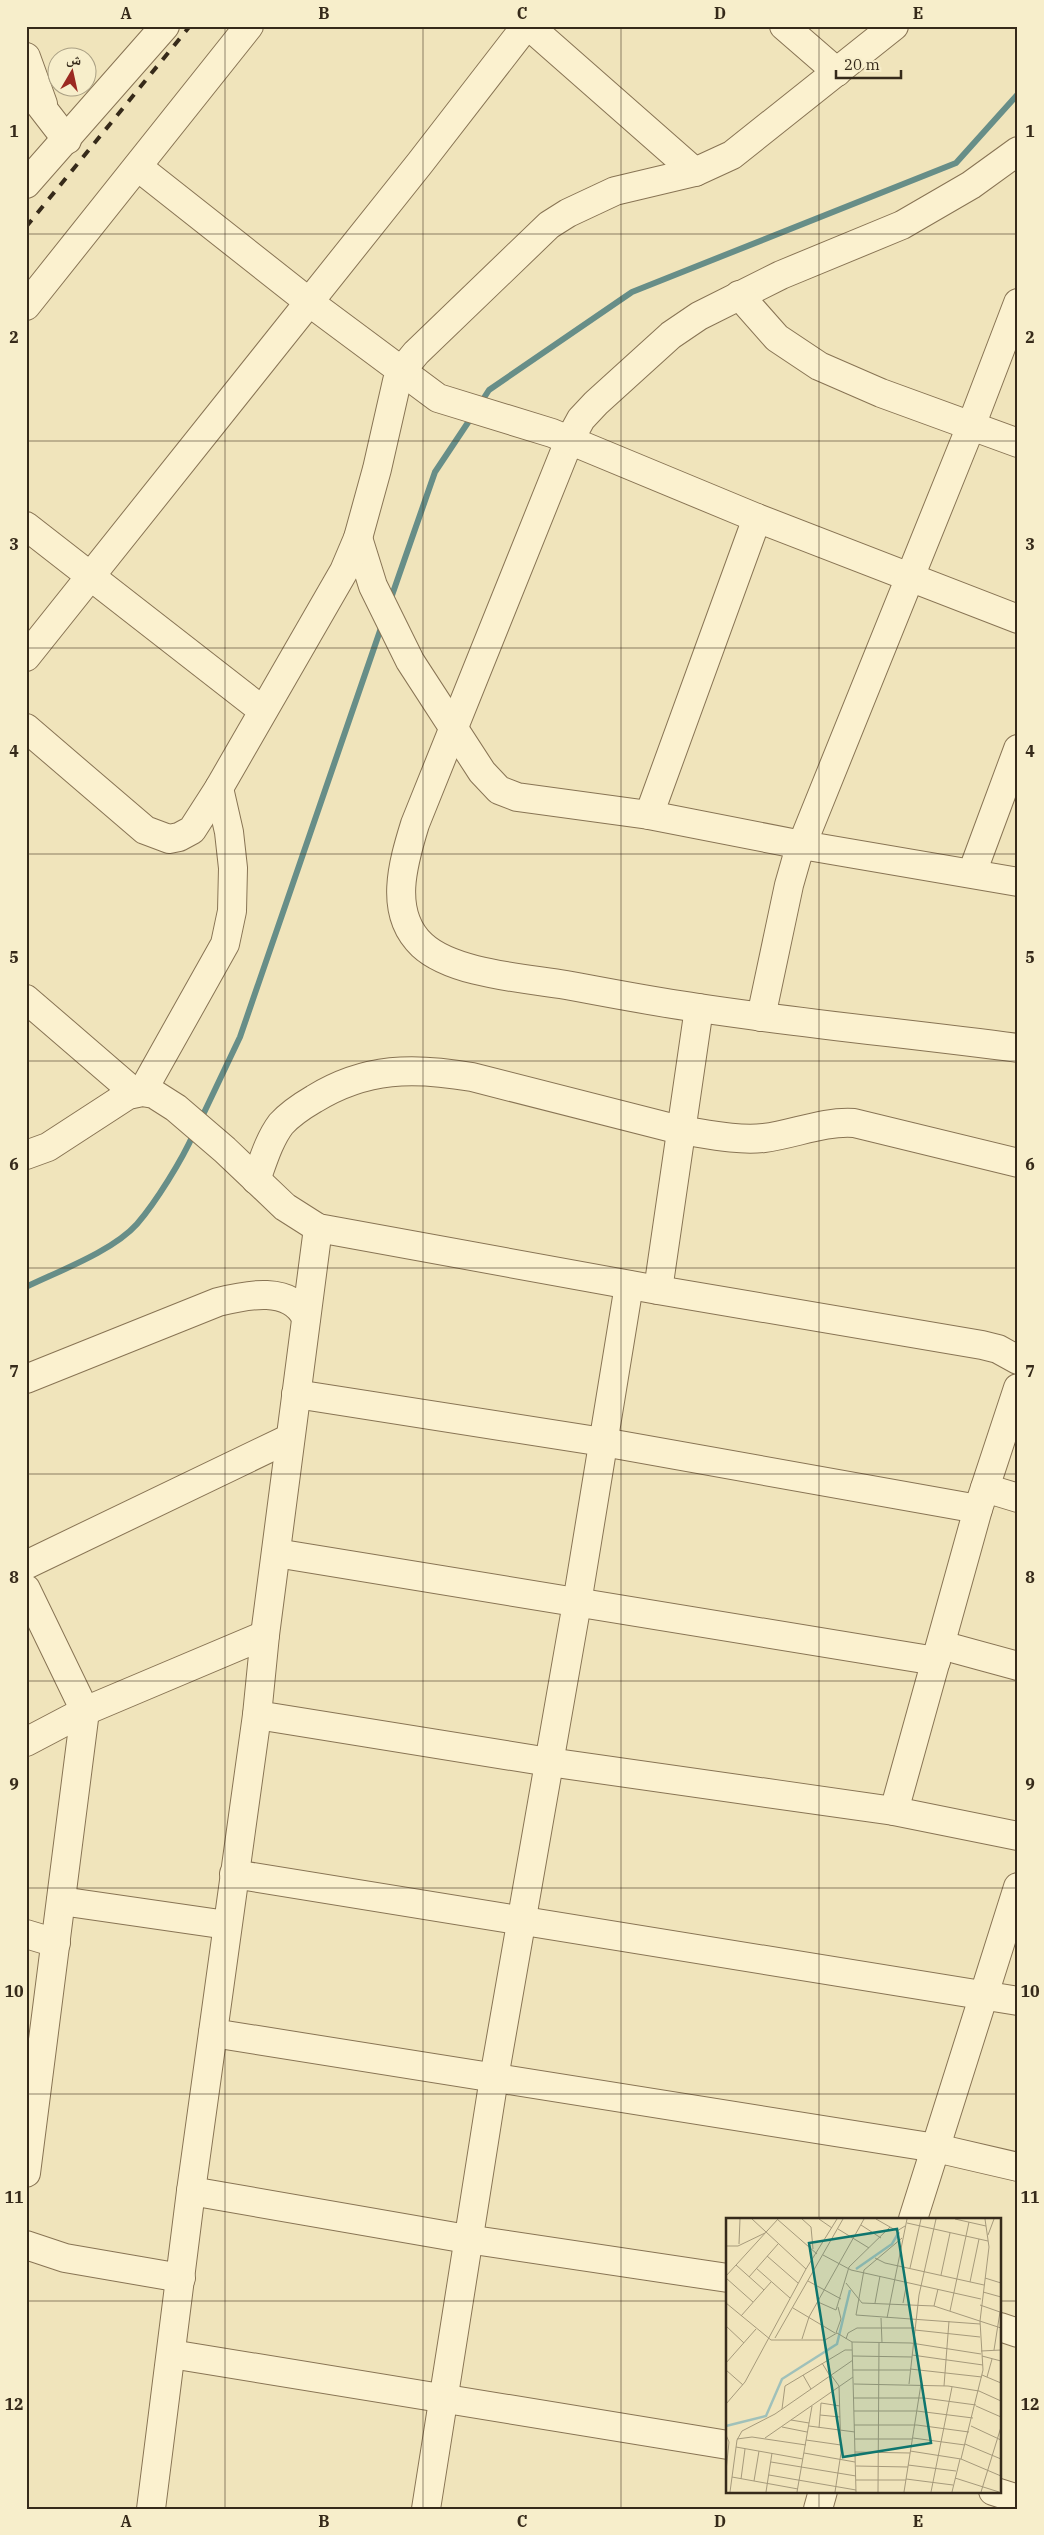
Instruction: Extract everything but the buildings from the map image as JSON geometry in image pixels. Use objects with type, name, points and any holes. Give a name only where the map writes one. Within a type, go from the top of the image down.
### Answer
[{"type":"street","points":[[26,184],[67,140],[165,26]]},
{"type":"street","points":[[26,306],[249,26]]},
{"type":"street","points":[[26,658],[528,26],[695,172]]},
{"type":"street","points":[[784,26],[837,72]]},
{"type":"street","points":[[26,728],[145,830],[169,839],[180,837],[192,830],[219,788],[262,710],[344,571],[358,538],[377,469],[395,389],[402,370],[450,318],[549,225],[568,213],[615,191],[695,172],[732,155],[894,26]]},
{"type":"street","points":[[26,56],[44,108]]},
{"type":"street","points":[[26,87],[67,140]]},
{"type":"street","points":[[1018,151],[971,185],[902,225],[781,275],[739,295],[671,335],[596,402],[581,419],[569,441],[415,824],[405,855],[401,880],[401,906],[405,923],[421,944],[438,957],[484,971],[761,1017],[1018,1048]]},
{"type":"street","points":[[138,167],[309,302],[438,398],[519,421],[756,518],[1018,619]]},
{"type":"street","points":[[739,295],[777,338],[804,358],[881,392],[1018,443]]},
{"type":"street","points":[[761,1017],[789,885],[802,845],[971,426],[1018,303]]},
{"type":"street","points":[[649,815],[756,518]]},
{"type":"street","points":[[26,526],[262,710]]},
{"type":"street","points":[[358,538],[382,609],[410,661],[482,772],[494,786],[505,794],[649,815],[802,845],[1018,882]]},
{"type":"street","points":[[972,873],[1018,748]]},
{"type":"street","points":[[138,1093],[225,944],[232,911],[233,868],[219,788]]},
{"type":"street","points":[[26,999],[138,1093]]},
{"type":"street","points":[[658,1290],[699,1008]]},
{"type":"street","points":[[256,1180],[274,1135],[291,1113],[339,1084],[364,1076],[402,1070],[440,1072],[472,1077],[680,1130],[732,1137],[762,1138],[833,1122],[854,1123],[1018,1163]]},
{"type":"street","points":[[26,1155],[48,1147],[109,1107],[138,1093],[154,1094],[176,1108],[225,1150],[285,1207],[318,1228],[629,1285],[982,1345],[998,1349],[1018,1360]]},
{"type":"street","points":[[151,2509],[191,2191],[257,1715],[265,1636],[318,1228]]},
{"type":"street","points":[[426,2509],[467,2239],[577,1603],[629,1285]]},
{"type":"street","points":[[26,1379],[218,1302],[234,1298],[266,1294],[284,1298],[302,1308],[306,1318]]},
{"type":"street","points":[[894,1811],[981,1499],[1018,1388]]},
{"type":"street","points":[[296,1394],[981,1499],[1018,1498]]},
{"type":"street","points":[[26,1565],[290,1438]]},
{"type":"street","points":[[276,1553],[577,1603],[938,1653],[1018,1666]]},
{"type":"street","points":[[26,1589],[86,1711],[56,1943],[32,2074],[26,2173]]},
{"type":"street","points":[[26,1742],[86,1711],[265,1636]]},
{"type":"street","points":[[257,1715],[549,1762],[894,1811],[1018,1836]]},
{"type":"street","points":[[234,1874],[1018,2000]]},
{"type":"street","points":[[913,2218],[1018,1887]]},
{"type":"street","points":[[61,1901],[227,1925]]},
{"type":"street","points":[[26,1934],[56,1943]]},
{"type":"street","points":[[213,2033],[936,2148],[1018,2167]]},
{"type":"street","points":[[191,2191],[467,2239],[726,2278]]},
{"type":"street","points":[[26,2245],[65,2258],[181,2278]]},
{"type":"street","points":[[1002,2328],[1018,2332]]},
{"type":"street","points":[[171,2354],[726,2445]]},
{"type":"street","points":[[818,2509],[824,2492]]},
{"type":"street","points":[[996,2492],[1018,2499]]},
{"type":"waterway","points":[[480,404],[489,390],[632,292],[956,163],[1018,94]]},
{"type":"waterway","points":[[390,601],[435,472],[473,415]]},
{"type":"waterway","points":[[201,1119],[240,1037],[382,625]]},
{"type":"waterway","points":[[26,1287],[85,1260],[127,1234],[137,1224],[160,1193],[183,1156],[194,1133]]},
{"type":"railway","points":[[26,227],[190,26]]}]
